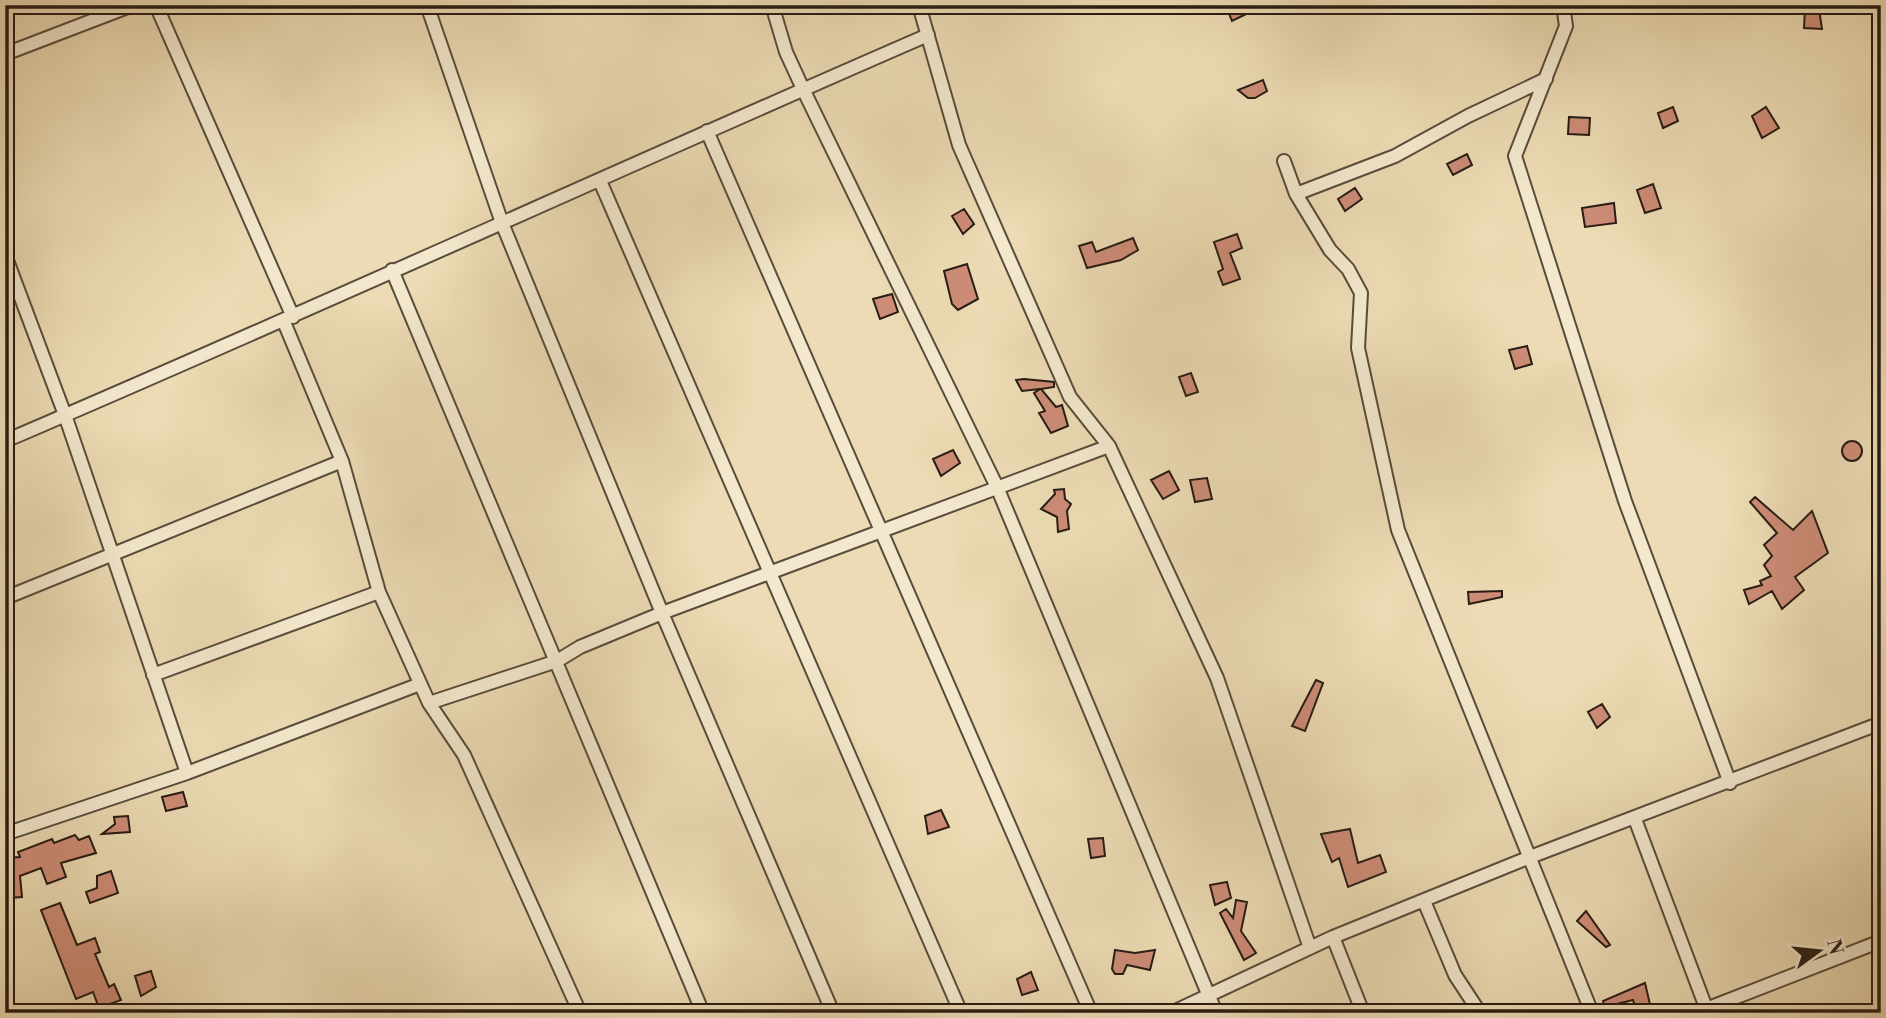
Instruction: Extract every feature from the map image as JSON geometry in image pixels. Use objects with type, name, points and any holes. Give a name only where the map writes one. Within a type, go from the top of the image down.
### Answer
[{"type":"street","points":[[5,54],[133,5]]},
{"type":"street","points":[[156,5],[288,319],[342,461],[379,593],[429,703],[464,755],[580,1013]]},
{"type":"street","points":[[427,5],[502,223],[662,613],[832,1013]]},
{"type":"street","points":[[772,5],[786,52],[803,89],[997,487],[1216,1013]]},
{"type":"street","points":[[919,5],[960,145],[1064,384],[1070,397],[1110,446],[1217,678],[1310,948]]},
{"type":"street","points":[[1563,5],[1566,26],[1515,156],[1625,501],[1730,783]]},
{"type":"street","points":[[5,441],[288,319],[392,270],[928,35]]},
{"type":"street","points":[[1296,194],[1395,156],[1468,116],[1546,79]]},
{"type":"street","points":[[707,131],[1091,1013]]},
{"type":"street","points":[[1284,161],[1296,194],[1330,250],[1348,269],[1361,293],[1358,348],[1398,530],[1592,1013]]},
{"type":"street","points":[[600,181],[961,1013]]},
{"type":"street","points":[[5,255],[65,415],[187,773]]},
{"type":"street","points":[[392,270],[703,1013]]},
{"type":"street","points":[[429,703],[557,661],[580,647],[662,613],[1110,446]]},
{"type":"street","points":[[5,598],[342,461]]},
{"type":"street","points":[[153,675],[379,593]]},
{"type":"street","points":[[5,834],[187,773],[420,684]]},
{"type":"street","points":[[1171,1013],[1333,937],[1530,857],[1730,783],[1881,723]]},
{"type":"street","points":[[1635,819],[1707,1011],[1881,941]]},
{"type":"street","points":[[1424,901],[1455,975],[1480,1013]]},
{"type":"street","points":[[1333,937],[1363,1013]]},
{"type":"building","points":[[1240,5],[1265,5],[1232,21],[1228,11]]},
{"type":"building","points":[[1805,9],[1819,9],[1822,29],[1804,28]]},
{"type":"building","points":[[1263,80],[1267,91],[1255,98],[1248,98],[1238,90]]},
{"type":"building","points":[[1673,107],[1678,121],[1663,128],[1658,113]]},
{"type":"building","points":[[1766,107],[1779,128],[1762,138],[1752,116]]},
{"type":"building","points":[[1569,117],[1590,118],[1589,135],[1568,134]]},
{"type":"building","points":[[1467,154],[1472,165],[1453,175],[1447,164]]},
{"type":"building","points":[[1653,184],[1661,208],[1645,213],[1637,190]]},
{"type":"building","points":[[1355,188],[1362,199],[1345,211],[1338,199]]},
{"type":"building","points":[[1614,203],[1616,223],[1585,227],[1582,208]]},
{"type":"building","points":[[964,209],[974,224],[963,234],[952,216]]},
{"type":"building","points":[[1237,234],[1242,248],[1230,253],[1240,279],[1223,285],[1218,272],[1223,269],[1214,242]]},
{"type":"building","points":[[1133,238],[1138,250],[1121,260],[1087,268],[1079,246],[1092,242],[1096,252]]},
{"type":"building","points":[[967,264],[978,299],[958,310],[952,304],[944,271]]},
{"type":"building","points":[[892,294],[898,312],[880,319],[873,299]]},
{"type":"building","points":[[1527,346],[1532,364],[1515,369],[1509,350]]},
{"type":"building","points":[[1191,373],[1198,392],[1186,396],[1179,377]]},
{"type":"building","points":[[1016,380],[1054,382],[1054,387],[1041,389],[1056,407],[1062,405],[1068,426],[1051,433],[1039,413],[1045,411],[1034,393],[1040,389],[1022,391]]},
{"type":"building","points":[[1852,441],[1859,444],[1862,451],[1859,458],[1852,461],[1845,458],[1842,451],[1845,444]]},
{"type":"building","points":[[953,450],[960,463],[941,476],[933,459]]},
{"type":"building","points":[[1169,471],[1179,490],[1163,499],[1151,480]]},
{"type":"building","points":[[1207,478],[1212,499],[1195,502],[1190,480]]},
{"type":"building","points":[[1064,489],[1065,499],[1071,504],[1067,511],[1069,529],[1058,532],[1057,517],[1041,509],[1055,494],[1054,490]]},
{"type":"building","points":[[1755,497],[1793,530],[1812,511],[1828,553],[1795,577],[1804,590],[1782,609],[1772,591],[1749,604],[1744,590],[1762,585],[1760,581],[1771,576],[1764,565],[1772,556],[1764,545],[1777,533],[1750,502]]},
{"type":"building","points":[[1502,591],[1502,597],[1469,604],[1468,592]]},
{"type":"building","points":[[1316,680],[1323,683],[1305,731],[1292,726]]},
{"type":"building","points":[[1602,704],[1610,717],[1597,728],[1588,712]]},
{"type":"building","points":[[183,792],[187,806],[166,811],[162,797]]},
{"type":"building","points":[[941,810],[949,827],[928,834],[925,816]]},
{"type":"building","points":[[128,816],[130,832],[102,834],[115,824],[114,817]]},
{"type":"building","points":[[1350,829],[1358,863],[1380,855],[1386,872],[1348,887],[1339,858],[1332,862],[1321,834]]},
{"type":"building","points":[[75,835],[79,840],[89,836],[96,853],[61,863],[66,877],[47,884],[41,868],[20,876],[22,897],[8,898],[5,858],[20,857],[18,852],[52,839],[54,843]]},
{"type":"building","points":[[1103,838],[1105,856],[1091,858],[1088,839]]},
{"type":"building","points":[[111,871],[118,893],[90,903],[86,892],[97,888],[97,876]]},
{"type":"building","points":[[1227,882],[1231,898],[1215,905],[1210,885]]},
{"type":"building","points":[[1236,900],[1247,902],[1241,931],[1256,953],[1244,960],[1220,913],[1226,909],[1233,918]]},
{"type":"building","points":[[60,903],[77,945],[95,938],[100,952],[95,954],[109,987],[114,984],[121,1000],[99,1008],[93,992],[76,999],[41,910]]},
{"type":"building","points":[[1586,911],[1610,945],[1606,947],[1577,921]]},
{"type":"building","points":[[1115,950],[1135,953],[1155,950],[1150,970],[1127,965],[1123,974],[1115,974],[1112,969]]},
{"type":"building","points":[[151,971],[156,987],[141,996],[135,976]]},
{"type":"building","points":[[1031,972],[1038,990],[1022,995],[1017,979]]},
{"type":"building","points":[[1645,983],[1652,1013],[1637,1013],[1633,1000],[1605,1007],[1603,1001]]}]
